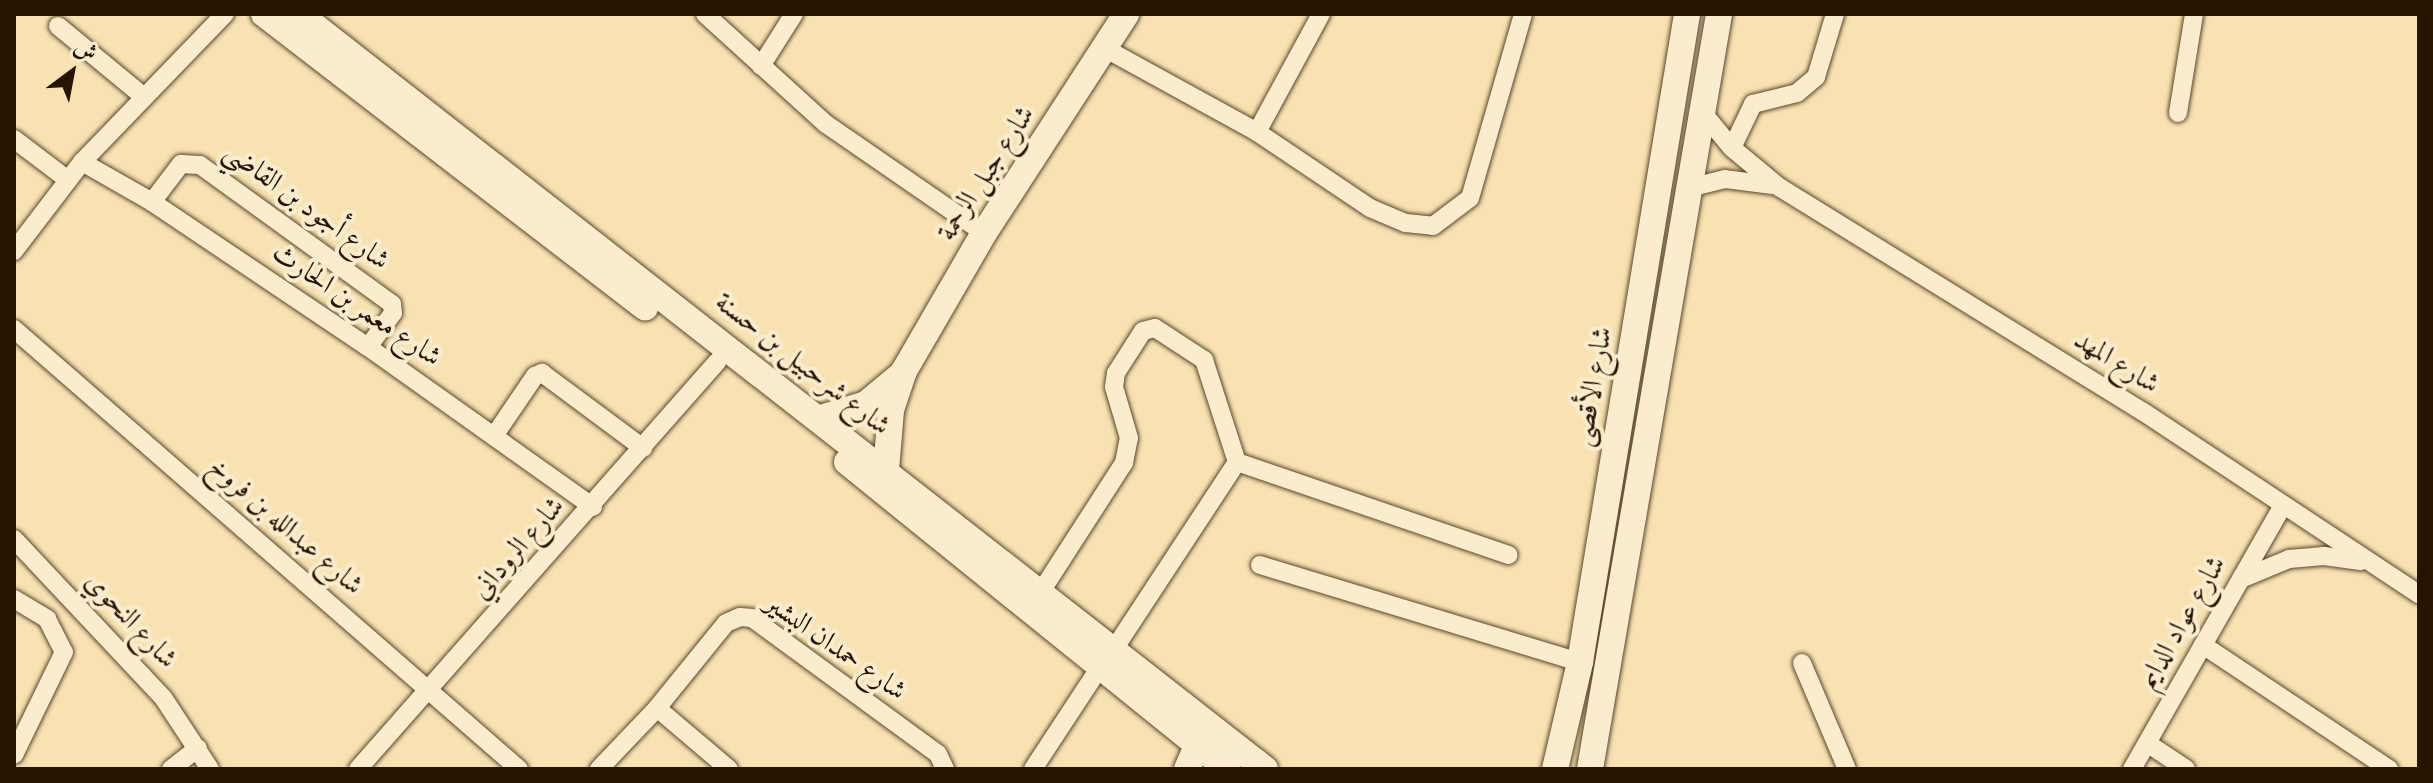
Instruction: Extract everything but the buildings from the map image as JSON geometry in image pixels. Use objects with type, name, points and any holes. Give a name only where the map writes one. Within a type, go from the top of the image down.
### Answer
[{"type":"street","points":[[14,251],[82,162],[225,14]]},
{"type":"street","name":"شارع شرحبيل بن حسنة","points":[[264,14],[1107,658],[1215,751]]},
{"type":"street","name":"شارع شرحبيل بن حسنة","points":[[299,14],[1042,590],[1170,722],[1215,751],[1265,769]]},
{"type":"street","points":[[705,14],[826,124],[984,233]]},
{"type":"street","points":[[761,66],[794,14]]},
{"type":"street","name":"شارع جبل الرحمة","points":[[886,470],[889,420],[904,371],[984,233],[1126,14]]},
{"type":"street","points":[[1257,132],[1321,14]]},
{"type":"street","points":[[1106,49],[1257,132],[1370,208],[1406,223],[1433,226],[1470,198],[1523,14]]},
{"type":"street","name":"شارع الأقصى","points":[[1555,769],[1580,662],[1687,14]]},
{"type":"street","points":[[1590,769],[1719,14]]},
{"type":"street","points":[[1732,148],[1753,104],[1797,93],[1816,77],[1835,14]]},
{"type":"street","points":[[2178,113],[2194,14]]},
{"type":"street","points":[[58,26],[143,96]]},
{"type":"street","name":"شارع المهد","points":[[1703,113],[1732,148],[1779,187],[2142,411],[2419,594]]},
{"type":"street","points":[[14,139],[68,180]]},
{"type":"street","name":"شارع معمر بن الحارث","points":[[82,162],[152,202],[368,347],[593,507]]},
{"type":"street","name":"شارع أجود بن القاضي","points":[[152,202],[181,164],[200,165],[392,304],[393,313],[368,347]]},
{"type":"street","name":"شارع المهد","points":[[1689,188],[1725,179],[1779,187]]},
{"type":"street","points":[[1042,590],[1124,463],[1129,438],[1114,387],[1116,373],[1143,331],[1155,328],[1204,360],[1237,462]]},
{"type":"street","name":"شارع عبدالله بن فروخ","points":[[14,329],[519,769]]},
{"type":"street","name":"شارع الروداني","points":[[358,769],[593,507],[717,362]]},
{"type":"street","name":"شارع جبل الرحمة","points":[[818,419],[866,404],[904,371]]},
{"type":"street","points":[[494,436],[542,373],[643,448]]},
{"type":"street","points":[[1033,769],[1237,462]]},
{"type":"street","points":[[1237,462],[1508,555]]},
{"type":"street","name":"شارع عواد الدايم","points":[[2132,769],[2283,505]]},
{"type":"street","name":"شارع النحوي","points":[[14,539],[126,656],[198,748],[210,769]]},
{"type":"street","points":[[2241,579],[2272,564],[2306,557],[2342,557],[2376,566]]},
{"type":"street","points":[[1260,565],[1580,662]]},
{"type":"street","points":[[14,599],[47,619],[64,652],[14,755]]},
{"type":"street","name":"شارع حمدان البشير","points":[[599,769],[657,708],[726,623],[752,618],[938,754],[945,769]]},
{"type":"street","points":[[2203,645],[2389,769]]},
{"type":"street","points":[[1802,663],[1847,769]]},
{"type":"street","points":[[657,708],[729,769]]},
{"type":"street","points":[[1170,722],[1180,769]]},
{"type":"street","points":[[2147,743],[2186,769]]},
{"type":"street","points":[[171,769],[198,748]]},
{"type":"street","points":[[1187,769],[1215,751]]}]
